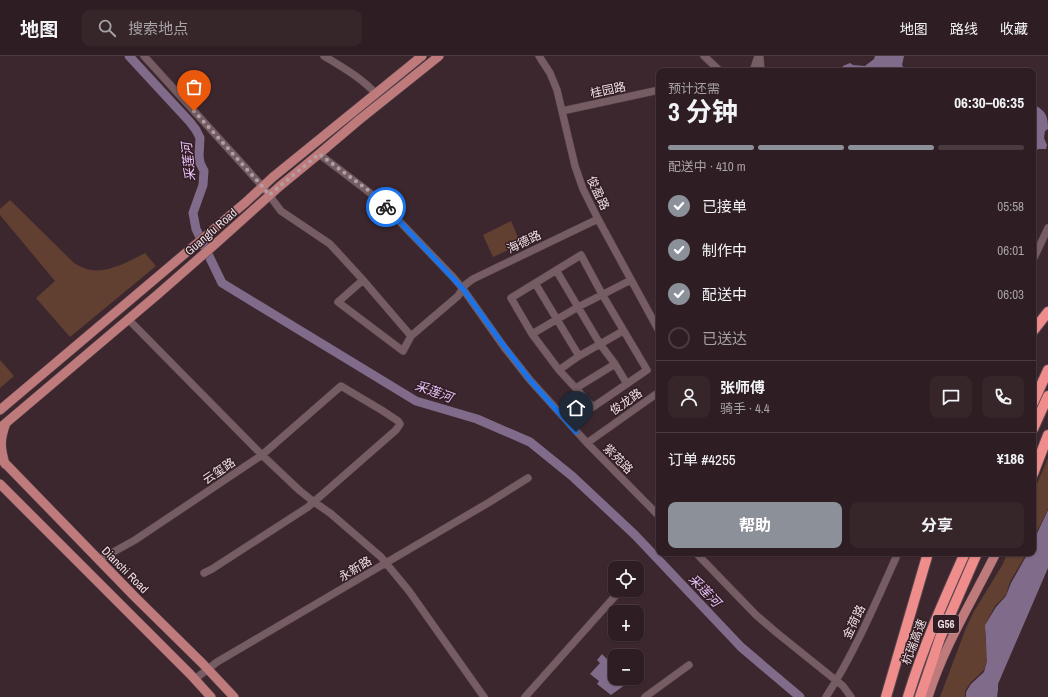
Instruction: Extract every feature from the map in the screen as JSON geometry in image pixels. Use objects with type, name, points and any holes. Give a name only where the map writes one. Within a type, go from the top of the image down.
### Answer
[{"type":"highway","points":[[1036,327],[1048,312]]},
{"type":"highway","points":[[1036,396],[1048,370]]},
{"type":"highway","points":[[1036,422],[1048,396]]},
{"type":"highway","points":[[1036,466],[1048,435]]},
{"type":"highway","points":[[886,697],[927,556]]},
{"type":"highway","name":"杭瑞高速","points":[[908,697],[930,634],[964,556]]},
{"type":"highway","name":"杭瑞高速","points":[[920,697],[938,645],[976,556]]},
{"type":"main road","name":"Guangfu Road","points":[[0,410],[263,187],[422,56]]},
{"type":"main road","name":"Guangfu Road","points":[[3,425],[213,246],[269,195],[438,56]]},
{"type":"main road","points":[[3,425],[0,448],[3,461]]},
{"type":"main road","name":"Dianchi Road","points":[[3,461],[234,697]]},
{"type":"main road","points":[[0,484],[211,697]]},
{"type":"main road","points":[[928,697],[951,639],[994,556]]},
{"type":"street","points":[[144,56],[263,187],[276,206],[281,211],[330,244],[412,336]]},
{"type":"street","points":[[324,56],[359,78],[376,94]]},
{"type":"street","name":"俊盈路","points":[[539,56],[553,79],[582,189],[656,326]]},
{"type":"street","points":[[704,56],[717,68]]},
{"type":"street","points":[[754,68],[759,56]]},
{"type":"street","points":[[759,56],[761,68]]},
{"type":"street","name":"桂园路","points":[[562,111],[656,91]]},
{"type":"street","name":"紫苑路","points":[[319,154],[378,199],[463,289],[530,380],[587,442],[656,513]]},
{"type":"street","name":"海德路","points":[[363,280],[338,302],[403,350],[412,336],[458,296],[465,285],[473,279],[598,218]]},
{"type":"street","points":[[1036,254],[1048,228]]},
{"type":"street","points":[[581,255],[623,331],[647,370],[593,407],[559,370],[532,334],[511,298],[556,270],[581,255]]},
{"type":"street","points":[[556,270],[600,344],[615,364],[627,384]]},
{"type":"street","points":[[532,334],[578,307],[631,280]]},
{"type":"street","points":[[535,283],[579,356]]},
{"type":"street","points":[[128,319],[262,455],[299,490],[330,513],[381,557],[409,591],[484,697]]},
{"type":"street","points":[[559,370],[579,356],[623,331]]},
{"type":"street","points":[[576,388],[615,364]]},
{"type":"street","name":"云玺路","points":[[99,560],[134,540],[262,455],[341,386],[383,411],[400,424],[396,430],[314,502]]},
{"type":"street","name":"俊龙路","points":[[587,442],[656,394]]},
{"type":"street","name":"永新路","points":[[195,680],[208,669],[528,478]]},
{"type":"street","points":[[204,573],[314,502]]},
{"type":"street","points":[[699,556],[756,615],[843,686],[851,697]]},
{"type":"street","name":"金荷路","points":[[826,697],[854,648],[897,556]]},
{"type":"street","points":[[529,696],[614,597]]},
{"type":"street","points":[[645,697],[689,665]]},
{"type":"shaded area","points":[[875,56],[904,56],[902,65],[904,68],[842,68],[850,63],[853,65],[865,66],[874,59]]},
{"type":"shaded area","points":[[1036,106],[1045,114],[1048,129],[1045,131],[1044,138],[1047,145],[1046,149],[1038,149],[1036,151]]},
{"type":"shaded area","points":[[10,200],[74,263],[82,267],[91,270],[104,270],[119,266],[145,253],[156,266],[70,337],[36,298],[55,281],[0,215],[0,209]]},
{"type":"shaded area","points":[[511,221],[521,244],[493,257],[483,235]]},
{"type":"shaded area","points":[[0,360],[14,376],[0,388]]},
{"type":"shaded area","points":[[1048,458],[1048,509],[1036,534],[1036,486]]},
{"type":"shaded area","points":[[1048,510],[1048,568],[998,684],[997,697],[966,697],[966,692],[971,684],[984,672],[987,661],[985,625],[996,607],[1006,596],[1011,583],[1026,556],[1036,556],[1036,536]]},
{"type":"shaded area","points":[[1006,556],[1025,556],[1010,582],[1006,595],[995,606],[985,625],[987,661],[984,670],[971,682],[965,691],[965,697],[940,697],[973,613],[1003,564]]},
{"type":"shaded area","points":[[602,654],[608,660],[608,685],[625,685],[611,695],[597,684],[599,681],[590,674],[600,663],[597,660]]},
{"type":"waterway","name":"采莲河","points":[[129,56],[190,122],[200,138],[199,156],[200,163],[204,171],[203,185],[193,213],[196,229],[222,283],[416,401],[477,419],[530,442],[572,476],[635,535],[741,647],[800,697]]},
{"type":"way so far","points":[[194,111],[269,195],[319,154],[368,190],[386,207]]},
{"type":"route","points":[[386,207],[453,277],[530,380],[576,432]]}]
